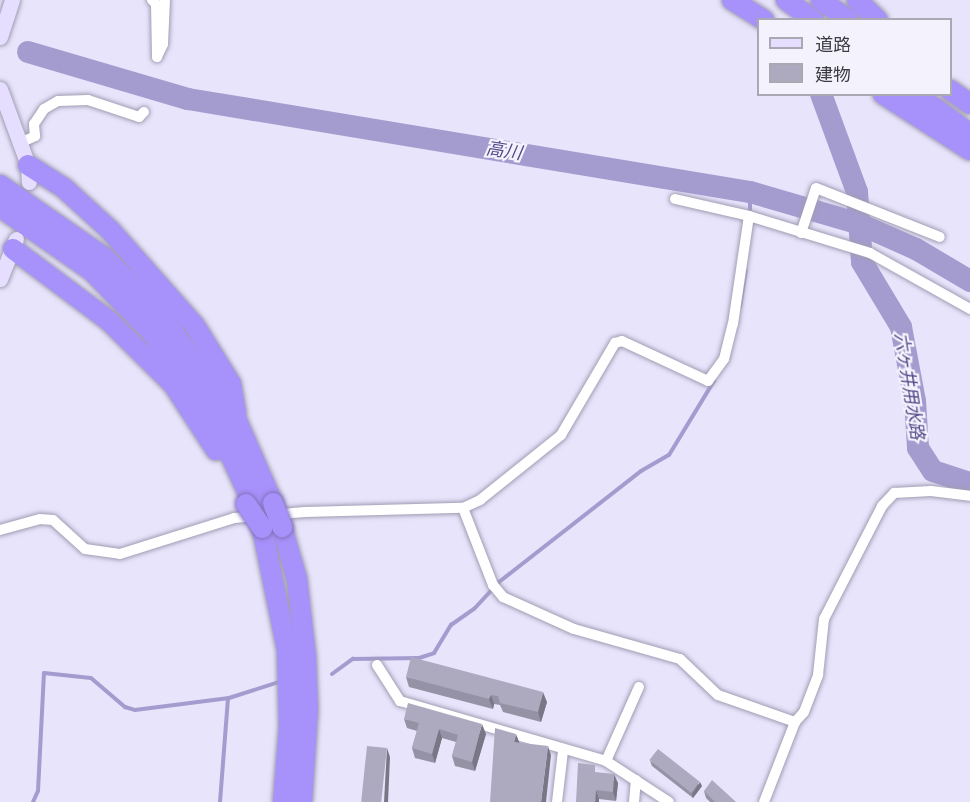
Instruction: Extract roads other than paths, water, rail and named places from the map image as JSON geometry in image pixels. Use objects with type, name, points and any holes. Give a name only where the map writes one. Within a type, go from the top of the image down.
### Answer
[{"type":"highway","points":[[732,0],[761,18]]},
{"type":"highway","points":[[786,0],[811,18]]},
{"type":"highway","points":[[857,0],[876,18]]},
{"type":"highway","points":[[823,1],[846,18]]},
{"type":"highway","points":[[886,96],[970,150]]},
{"type":"highway","points":[[919,96],[970,134]]},
{"type":"highway","points":[[29,173],[64,188],[110,230],[195,326],[226,391],[273,503],[297,579],[306,657],[308,710],[302,802]]},
{"type":"highway","points":[[0,185],[105,258],[157,310],[226,391]]},
{"type":"highway","points":[[0,207],[92,271],[152,333],[208,422],[262,528],[287,650],[289,727],[283,802]]},
{"type":"highway","points":[[14,244],[108,320],[208,422]]},
{"type":"main road","points":[[0,37],[12,0]]},
{"type":"main road","points":[[0,89],[29,173]]},
{"type":"main road","points":[[0,279],[14,244]]},
{"type":"street","points":[[152,0],[156,3],[157,57],[163,44],[165,0]]},
{"type":"street","points":[[18,144],[35,136],[34,124],[44,109],[58,101],[88,100],[139,117],[144,112]]},
{"type":"street","points":[[802,228],[816,188],[940,237]]},
{"type":"street","points":[[675,200],[730,209],[749,216],[802,228],[854,247],[870,253],[970,309]]},
{"type":"street","points":[[0,530],[40,519],[53,520],[85,549],[120,554],[234,518],[304,512],[463,508],[480,500],[561,435],[615,343],[622,341],[708,381],[724,359],[733,324],[749,216]]},
{"type":"street","points":[[764,802],[795,722],[804,712],[818,675],[824,619],[882,506],[894,493],[931,491],[970,496]]},
{"type":"street","points":[[463,508],[494,587],[503,597],[574,629],[680,659],[718,695],[795,722]]},
{"type":"street","points":[[377,665],[400,700],[517,732],[563,751],[606,761],[669,802]]},
{"type":"street","points":[[606,761],[639,687]]},
{"type":"street","points":[[557,802],[563,751]]},
{"type":"street","points":[[634,802],[636,780]]},
{"type":"waterway","name":"高川","points":[[28,52],[188,99],[750,192],[857,223],[916,249],[970,281]]},
{"type":"waterway","name":"六ヶ井用水路","points":[[822,96],[857,192],[862,262],[901,327],[915,401],[918,448],[933,471],[970,483]]},
{"type":"waterway","points":[[750,192],[750,210]]},
{"type":"waterway","points":[[740,307],[746,270]]},
{"type":"waterway","points":[[332,674],[353,659],[419,658],[434,653],[451,625],[474,609],[499,582],[641,471],[669,455],[714,381]]},
{"type":"waterway","points":[[33,802],[38,791],[44,673],[91,678],[125,707],[135,710],[229,698],[279,682]]},
{"type":"waterway","points":[[220,802],[228,698]]}]
